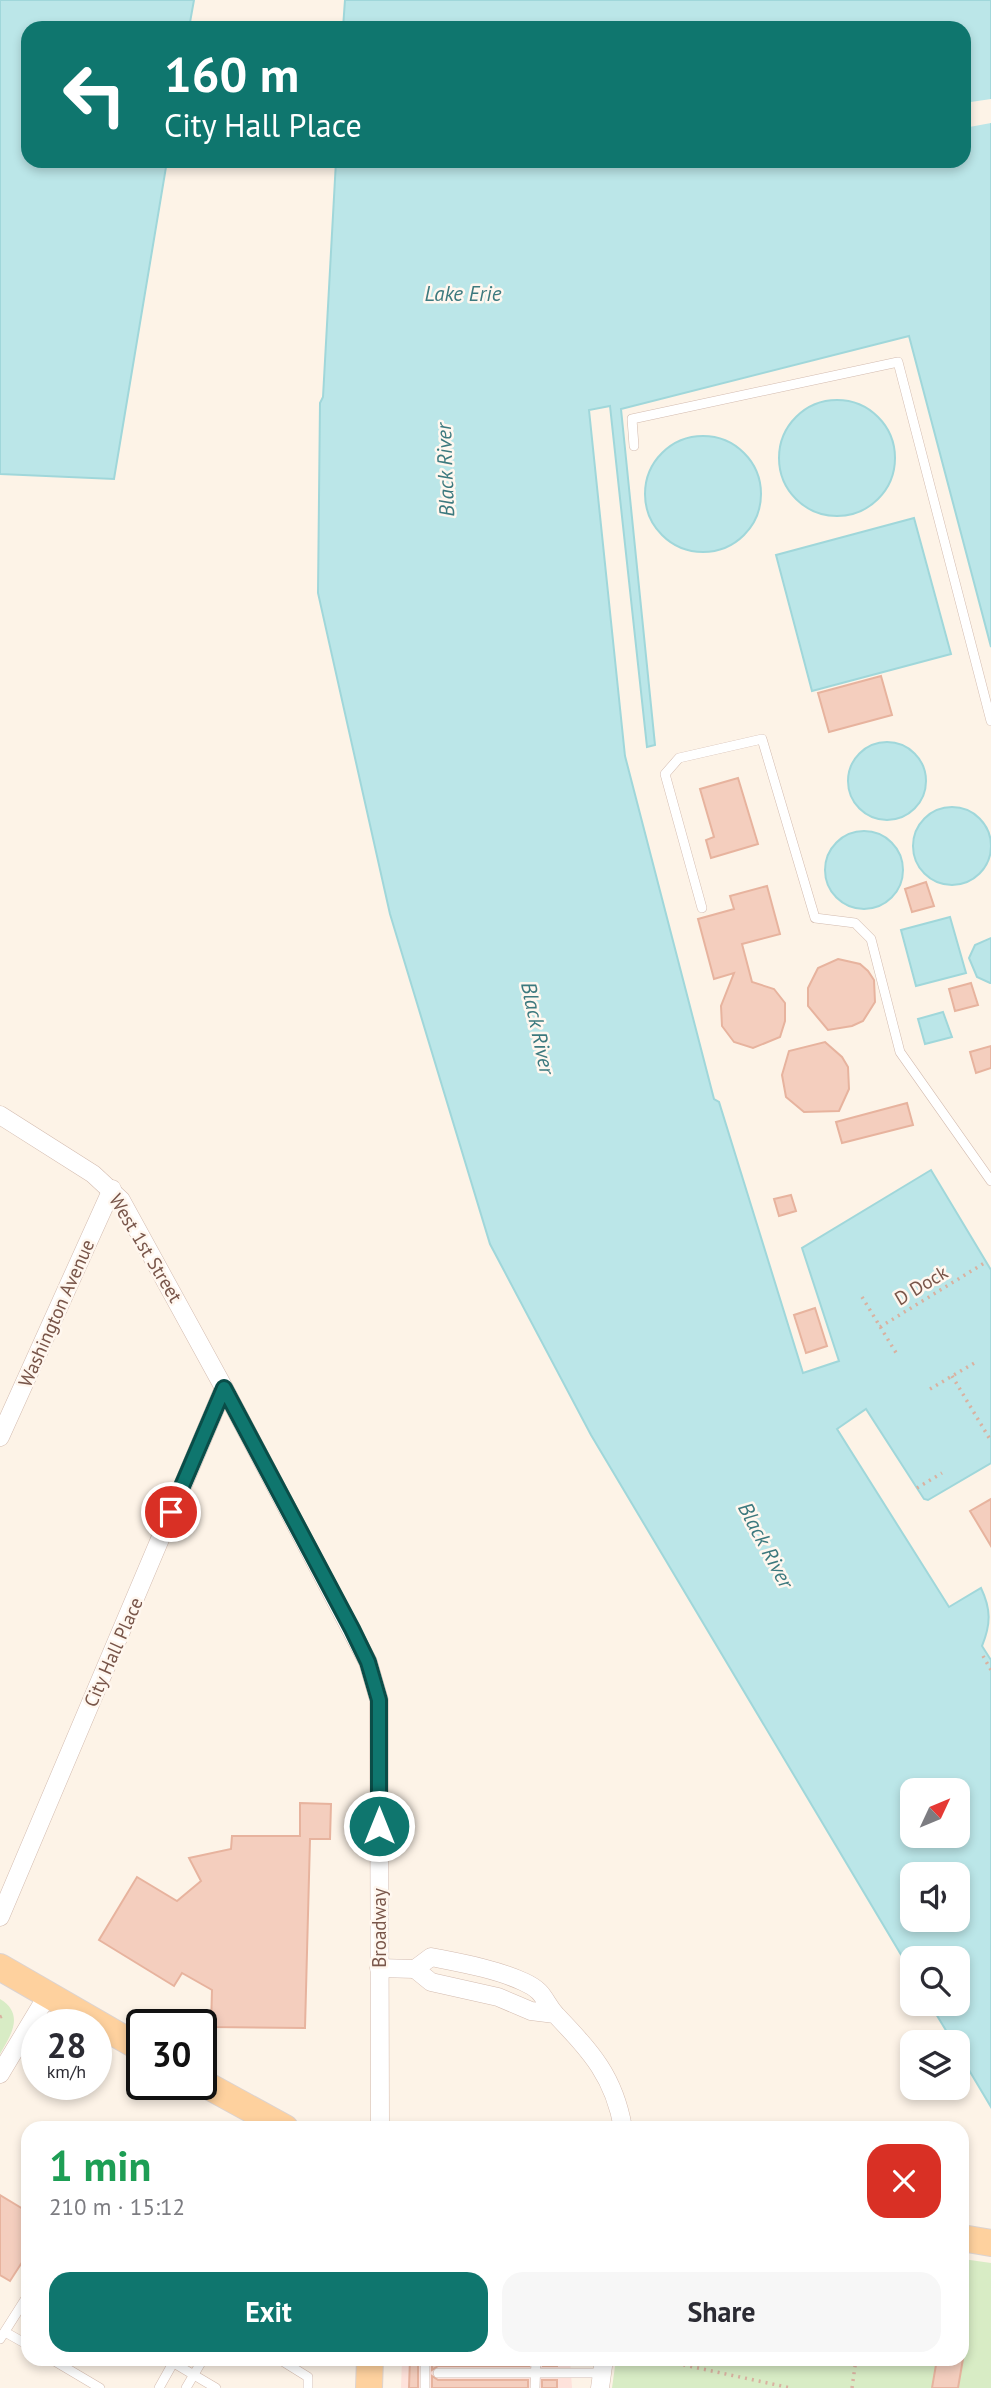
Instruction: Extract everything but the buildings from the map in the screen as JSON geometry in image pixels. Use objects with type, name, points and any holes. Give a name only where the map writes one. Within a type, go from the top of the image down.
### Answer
[{"type":"main road","points":[[0,1967],[126,2040]]},
{"type":"main road","points":[[217,2090],[272,2121]]},
{"type":"main road","points":[[969,2239],[991,2243]]},
{"type":"main road","points":[[369,2388],[370,2366]]},
{"type":"street","name":"West 1st Street","points":[[0,1115],[85,1168],[112,1189],[142,1233],[224,1388]]},
{"type":"street","name":"Washington Avenue","points":[[0,1437],[112,1189]]},
{"type":"street","name":"City Hall Place","points":[[0,1917],[224,1388]]},
{"type":"street","name":"Broadway","points":[[224,1388],[352,1629],[374,1680],[379,1700],[380,2121]]},
{"type":"street","points":[[379,1968],[415,1969],[431,1957],[523,1981],[545,1995],[555,2014],[590,2050],[601,2066],[615,2097],[621,2121]]},
{"type":"street","points":[[0,2074],[47,1996]]},
{"type":"lane","points":[[634,446],[632,419],[898,362],[991,720]]},
{"type":"lane","points":[[702,908],[665,774],[679,758],[761,738],[815,918],[855,923],[872,939],[900,1052],[991,1181]]},
{"type":"lane","points":[[21,2306],[2,2335],[21,2342]]},
{"type":"lane","points":[[63,2366],[100,2388]]},
{"type":"lane","points":[[159,2388],[168,2366]]},
{"type":"lane","points":[[178,2366],[216,2388]]},
{"type":"lane","points":[[186,2388],[199,2366]]},
{"type":"lane","points":[[290,2366],[308,2377],[308,2388]]},
{"type":"lane","points":[[425,2366],[425,2388]]},
{"type":"lane","points":[[536,2366],[536,2388]]},
{"type":"lane","points":[[438,2373],[601,2373]]},
{"type":"path","name":"D Dock","points":[[880,1326],[986,1262]]},
{"type":"path","points":[[862,1297],[898,1356]]},
{"type":"path","points":[[930,1388],[976,1362]]},
{"type":"path","points":[[952,1376],[991,1441]]},
{"type":"path","points":[[917,1488],[943,1474]]},
{"type":"path","points":[[983,1656],[991,1670]]},
{"type":"path","points":[[689,2366],[791,2388]]},
{"type":"path","points":[[852,2388],[855,2366]]},
{"type":"shaded area","points":[[402,2366],[570,2366],[572,2388],[401,2388]]},
{"type":"green space","points":[[0,1999],[12,2011],[14,2025],[0,2054]]},
{"type":"green space","points":[[969,2260],[991,2263],[991,2388],[612,2388],[615,2366],[969,2366]]},
{"type":"water","points":[[0,0],[194,0],[190,21],[21,21],[21,168],[166,168],[114,479],[0,474]]},
{"type":"water","points":[[345,0],[991,0],[991,647],[909,336],[621,409],[655,745],[647,747],[610,406],[589,410],[625,756],[714,1099],[719,1102],[803,1373],[839,1361],[802,1248],[931,1170],[991,1270],[991,1463],[928,1500],[924,1499],[866,1409],[837,1429],[949,1607],[981,1588],[987,1603],[989,1617],[982,1646],[991,1660],[991,2107],[970,2072],[970,2030],[946,2030],[937,2016],[970,2016],[970,1946],[900,1946],[900,1953],[591,1435],[490,1244],[390,914],[318,593],[320,403],[323,397],[336,168],[971,168],[971,21],[344,21]]},
{"type":"water","points":[[837,400],[859,404],[878,417],[891,436],[895,458],[891,480],[878,499],[859,512],[837,516],[815,512],[796,499],[783,480],[779,458],[783,436],[796,417],[815,404]]},
{"type":"water","points":[[703,436],[725,440],[744,453],[757,472],[761,494],[757,516],[744,535],[725,548],[703,552],[681,548],[662,535],[649,516],[645,494],[649,472],[662,453],[681,440]]},
{"type":"water","points":[[914,518],[951,654],[812,691],[776,555]]},
{"type":"water","points":[[887,742],[902,745],[915,753],[923,766],[926,781],[923,796],[915,809],[902,817],[887,820],[872,817],[859,809],[851,796],[848,781],[851,766],[859,753],[872,745]]},
{"type":"water","points":[[952,807],[967,810],[984,824],[991,846],[988,861],[974,878],[952,885],[937,882],[920,868],[913,846],[916,831],[930,814]]},
{"type":"water","points":[[864,831],[879,834],[892,842],[900,855],[903,870],[900,885],[892,898],[879,906],[864,909],[849,906],[836,898],[828,885],[825,870],[828,855],[836,842],[849,834]]},
{"type":"water","points":[[950,917],[966,973],[916,986],[901,930]]},
{"type":"water","points":[[991,938],[990,983],[977,977],[969,958],[975,945]]},
{"type":"water","points":[[943,1012],[952,1037],[925,1044],[918,1019]]},
{"type":"pier","points":[[991,99],[991,123],[971,127],[971,102]]},
{"type":"route","points":[[171,1512],[224,1388],[368,1662],[379,1700],[379,1826]]},
{"type":"water label","name":"Lake Erie","points":[[463,293]]},
{"type":"water label","name":"Black River","points":[[445,470]]},
{"type":"water label","name":"Black River","points":[[538,1028]]},
{"type":"water label","name":"Black River","points":[[766,1545]]}]
